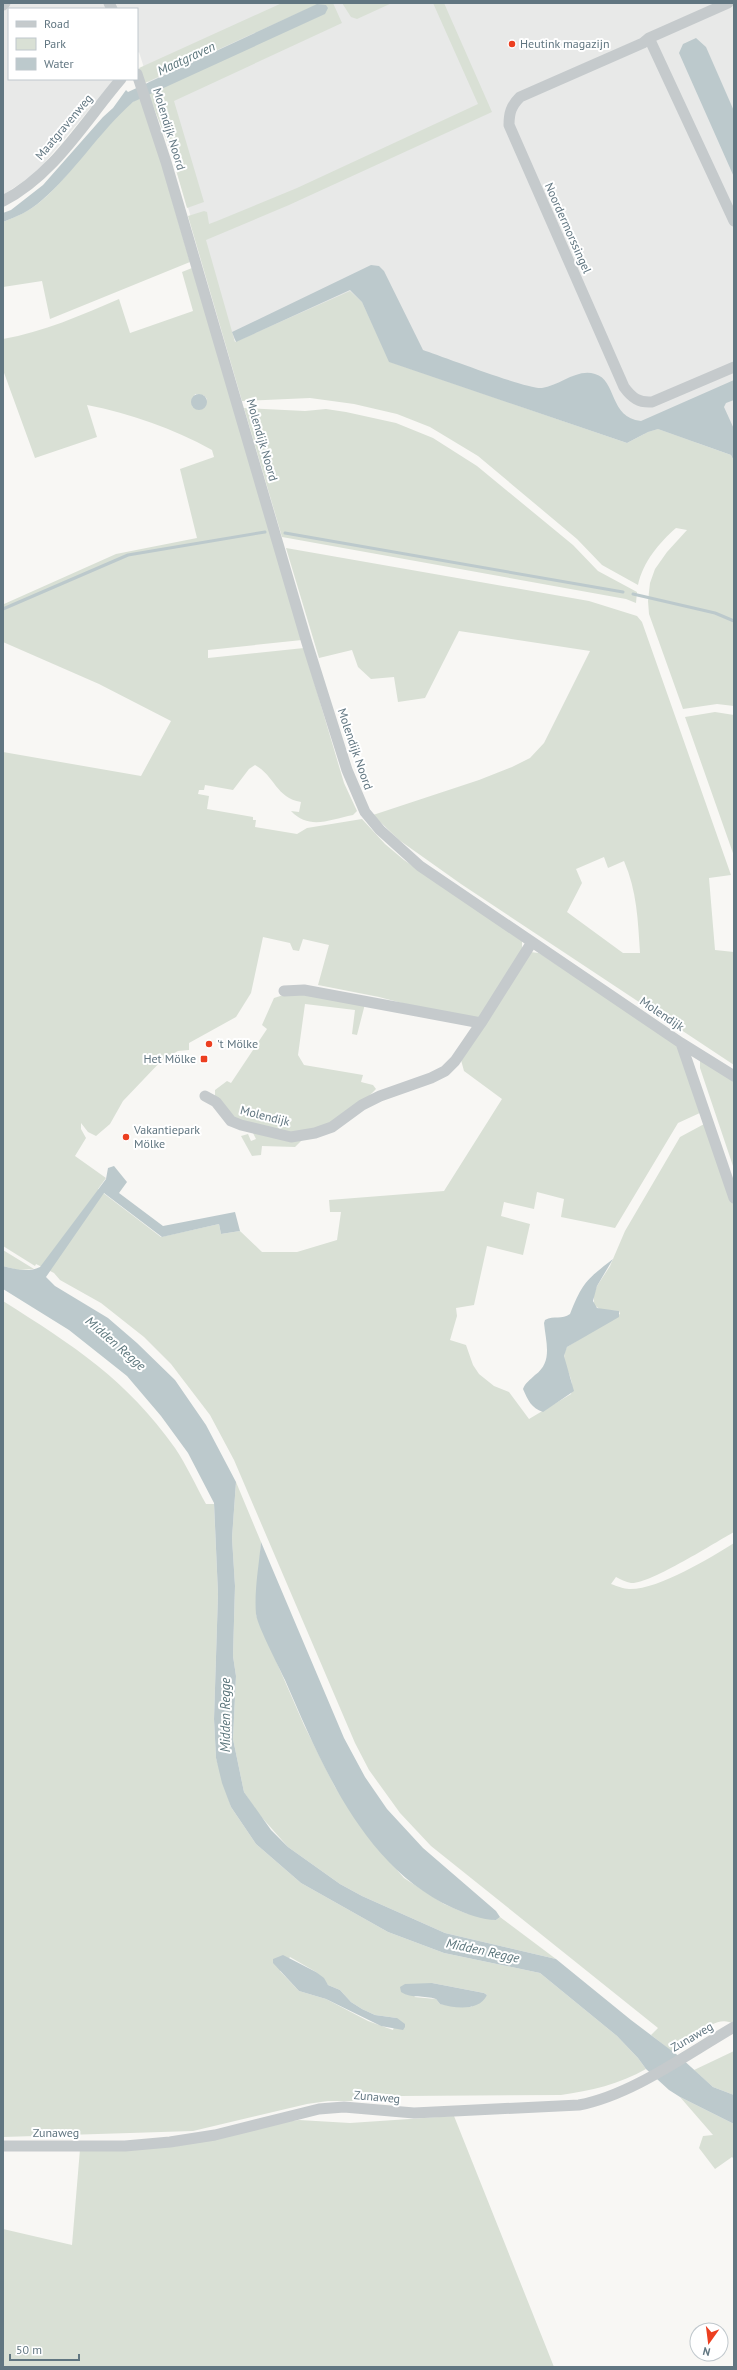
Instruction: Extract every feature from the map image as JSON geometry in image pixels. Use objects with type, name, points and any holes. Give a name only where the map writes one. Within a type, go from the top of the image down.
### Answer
[{"type":"street","name":"Noordermorssingel","points":[[728,3],[649,38],[643,43],[520,96],[512,104],[509,114],[509,126],[624,387],[631,397],[642,403],[652,402],[734,366]]},
{"type":"street","points":[[649,38],[734,222]]},
{"type":"street","name":"Molendijk Noord","points":[[139,78],[257,467],[309,651],[347,770],[365,812]]},
{"type":"street","name":"Maatgravenweg","points":[[3,201],[30,184],[59,156],[120,80]]},
{"type":"street","name":"Molendijk","points":[[365,812],[380,830],[420,866],[681,1043],[734,1198]]},
{"type":"street","name":"Molendijk","points":[[205,1096],[216,1102],[235,1123],[291,1137],[315,1133],[332,1127],[362,1105],[380,1096],[431,1078],[445,1071],[455,1061],[481,1023],[532,942]]},
{"type":"street","points":[[284,991],[304,990],[481,1023]]},
{"type":"street","points":[[681,1043],[734,1076]]},
{"type":"street","name":"Zunaweg","points":[[3,2146],[125,2146],[170,2142],[215,2135],[319,2109],[344,2107],[414,2113],[564,2107],[596,2102],[612,2096],[734,2028]]},
{"type":"shaded area","points":[[3,3],[734,3],[734,449],[626,431],[229,338],[139,52],[138,53],[138,8],[8,8],[8,80],[114,80],[36,173],[3,195]]},
{"type":"green space","points":[[282,3],[333,3],[342,23],[174,101],[204,202],[187,208],[170,149],[148,93],[324,14],[326,5],[316,5],[145,83],[139,68]]},
{"type":"green space","points":[[342,3],[392,3],[357,19],[351,17]]},
{"type":"green space","points":[[433,3],[444,3],[492,112],[289,205],[206,240],[235,342],[350,291],[362,302],[390,362],[627,443],[648,432],[658,429],[731,455],[734,461],[734,706],[717,704],[683,709],[649,614],[648,601],[650,583],[655,569],[667,552],[687,530],[676,528],[664,540],[652,554],[644,568],[638,585],[602,565],[577,539],[478,456],[430,427],[397,414],[354,404],[310,398],[242,401],[188,216],[204,211],[207,212],[209,224],[217,221],[297,188],[478,104]]},
{"type":"green space","points":[[142,96],[190,262],[50,319],[42,281],[3,287],[3,222],[22,214],[54,190],[113,119],[127,106]]},
{"type":"green space","points":[[192,268],[302,640],[208,650],[208,658],[304,648],[344,783],[357,811],[353,815],[320,822],[312,822],[298,817],[291,811],[299,812],[301,802],[286,796],[262,770],[255,765],[249,769],[233,790],[205,785],[204,790],[199,790],[198,794],[209,796],[207,809],[253,817],[253,820],[256,820],[255,827],[297,834],[307,828],[362,819],[385,844],[404,860],[522,941],[522,951],[480,1017],[459,1018],[379,997],[318,985],[329,945],[303,939],[299,951],[293,950],[290,943],[263,937],[251,993],[236,1017],[189,1043],[189,1050],[178,1051],[163,1059],[123,1101],[110,1124],[96,1136],[88,1132],[81,1123],[81,1129],[86,1138],[75,1156],[106,1178],[98,1189],[161,1237],[219,1224],[221,1234],[240,1231],[262,1252],[297,1252],[337,1240],[341,1212],[330,1212],[329,1200],[444,1191],[502,1099],[464,1071],[461,1060],[530,952],[539,953],[671,1039],[679,1049],[702,1112],[678,1123],[615,1228],[561,1217],[564,1199],[537,1192],[534,1209],[504,1202],[501,1216],[530,1224],[523,1255],[487,1246],[474,1305],[456,1308],[457,1316],[450,1340],[466,1345],[473,1365],[479,1374],[494,1386],[509,1392],[529,1419],[571,1394],[572,1381],[564,1359],[567,1347],[620,1314],[619,1311],[601,1310],[594,1305],[594,1294],[597,1286],[610,1266],[625,1231],[680,1137],[706,1123],[734,1203],[734,1532],[682,1562],[652,1577],[640,1582],[631,1583],[616,1577],[611,1584],[629,1589],[641,1588],[669,1579],[712,1557],[734,1543],[734,2024],[726,2021],[718,2022],[710,2026],[674,2053],[651,2035],[658,2028],[431,1846],[400,1813],[369,1770],[355,1743],[234,1460],[210,1415],[171,1364],[144,1337],[101,1303],[60,1280],[54,1273],[36,1264],[35,1266],[3,1246],[3,752],[141,776],[171,721],[99,684],[3,642],[3,601],[4,604],[116,554],[197,538],[180,469],[214,457],[212,450],[167,428],[136,417],[87,405],[97,437],[35,458],[3,370],[3,339],[33,332],[77,317],[119,299],[130,333],[193,311],[182,272]],"holes":[[[195,394],[203,395],[207,399],[201,409],[192,406]]]},
{"type":"green space","points":[[244,408],[305,411],[326,409],[346,412],[396,423],[433,438],[477,466],[573,545],[598,571],[637,592],[636,603],[626,599],[282,537]]},
{"type":"green space","points":[[286,548],[589,601],[637,616],[642,622],[731,875],[709,878],[715,950],[734,952],[734,1065],[461,884],[399,840],[373,815],[479,780],[530,758],[544,743],[590,651],[459,631],[425,698],[398,702],[394,677],[371,679],[358,667],[352,650],[319,658]],"holes":[[[604,857],[608,868],[624,861],[632,884],[636,906],[640,953],[623,953],[567,912],[582,883],[576,869]]]},
{"type":"green space","points":[[715,712],[734,715],[734,856],[685,717]]},
{"type":"green space","points":[[293,992],[365,1004],[357,1035],[352,1034],[355,1010],[305,1004],[298,1055],[304,1065],[363,1075],[361,1082],[373,1085],[376,1089],[361,1104],[325,1126],[290,1133],[240,1123],[215,1097],[215,1090],[227,1081],[231,1083],[267,1029],[262,1025],[274,998]]},
{"type":"green space","points":[[700,1058],[734,1080],[734,1169],[700,1068]]},
{"type":"green space","points":[[253,1133],[304,1138],[295,1147],[262,1146],[261,1155],[252,1156],[241,1136],[248,1134],[251,1141],[256,1139]]},
{"type":"green space","points":[[3,1250],[34,1269],[18,1270],[3,1266]]},
{"type":"green space","points":[[3,1301],[76,1349],[118,1383],[137,1402],[175,1448],[206,1504],[214,1504],[218,1594],[214,1719],[216,1758],[231,1807],[256,1844],[301,1883],[388,1932],[444,1953],[540,1973],[617,2036],[638,2058],[646,2069],[615,2083],[561,2095],[400,2096],[371,2092],[365,2101],[328,2101],[307,2104],[193,2131],[3,2137]],"holes":[[[290,1957],[316,1972],[328,1985],[340,1990],[351,2002],[362,2009],[375,2015],[397,2018],[393,2030],[368,2021],[326,1999],[299,1991],[280,1971]],[[432,1983],[484,1993],[487,1995],[471,2007],[440,2004],[436,1999],[414,1997]]]},
{"type":"green space","points":[[236,1482],[261,1542],[256,1615],[304,1725],[335,1787],[373,1843],[404,1878],[444,1904],[465,1913],[496,1920],[500,1917],[556,1959],[445,1933],[362,1896],[340,1884],[288,1847],[257,1812],[244,1792],[233,1739],[236,1676],[233,1656],[235,1586],[232,1538]]},
{"type":"green space","points":[[734,2051],[734,2095],[713,2087],[694,2070]]},
{"type":"green space","points":[[680,2097],[734,2124],[734,2159],[732,2157],[715,2169],[699,2148],[703,2136],[713,2135]]},
{"type":"green space","points":[[454,2116],[554,2367],[3,2367],[3,2229],[72,2245],[80,2149],[299,2120],[350,2123]]},
{"type":"water","points":[[317,4],[326,5],[328,8],[325,14],[133,102],[109,126],[53,190],[32,208],[3,222],[3,213],[11,210],[43,185],[103,117],[113,108],[126,90],[128,92]]},
{"type":"water","points":[[696,38],[706,47],[734,111],[734,177],[679,53],[683,44]]},
{"type":"water","points":[[371,265],[379,266],[384,271],[423,350],[520,384],[542,388],[582,373],[595,374],[607,383],[623,413],[631,418],[641,421],[734,380],[734,400],[726,403],[724,407],[734,429],[734,461],[731,455],[658,429],[648,432],[627,443],[389,362],[362,302],[350,290],[236,342],[232,332]]},
{"type":"water","points":[[196,394],[202,394],[207,399],[205,408],[202,410],[196,410],[191,405],[191,399]]},
{"type":"water","name":"Midden Regge","points":[[114,1166],[127,1182],[119,1193],[163,1226],[235,1212],[240,1231],[221,1234],[219,1224],[162,1237],[104,1193],[46,1277],[55,1286],[108,1318],[137,1343],[175,1380],[206,1425],[236,1482],[232,1538],[235,1586],[233,1656],[236,1676],[233,1739],[244,1792],[271,1830],[288,1847],[340,1884],[362,1896],[445,1933],[556,1959],[631,2020],[680,2057],[713,2087],[734,2095],[734,2124],[669,2090],[646,2069],[638,2058],[617,2036],[540,1973],[444,1953],[388,1932],[301,1883],[256,1844],[231,1807],[222,1783],[216,1758],[214,1719],[218,1594],[214,1503],[188,1453],[161,1416],[127,1376],[69,1330],[3,1289],[3,1266],[26,1270],[40,1267],[106,1179],[108,1168]]},
{"type":"water","points":[[613,1259],[597,1286],[593,1301],[597,1308],[619,1311],[619,1317],[567,1347],[564,1356],[574,1391],[543,1412],[530,1403],[523,1389],[526,1383],[541,1370],[546,1358],[547,1345],[544,1323],[545,1320],[564,1317],[570,1314],[578,1295],[586,1282]]},
{"type":"water","points":[[261,1542],[344,1738],[365,1777],[387,1809],[423,1848],[496,1911],[500,1917],[496,1920],[480,1918],[453,1908],[421,1890],[394,1867],[370,1840],[349,1810],[314,1746],[257,1619],[256,1596]]},
{"type":"water","points":[[283,1955],[316,1972],[324,1978],[328,1985],[340,1990],[351,2002],[362,2009],[375,2015],[397,2018],[405,2024],[405,2027],[403,2030],[381,2026],[326,1999],[299,1991],[273,1963],[273,1959]]},
{"type":"water","points":[[432,1983],[484,1993],[487,1995],[478,2004],[466,2007],[452,2007],[440,2004],[436,1999],[409,1995],[401,1992],[400,1987],[405,1984]]},
{"type":"waterway","points":[[3,609],[128,555],[265,532]]},
{"type":"waterway","points":[[285,533],[623,592]]},
{"type":"waterway","points":[[633,594],[715,613],[734,621]]},
{"type":"place","name":"Heutink magazijn","points":[[512,44]]},
{"type":"place","name":"'t Mölke","points":[[209,1044]]},
{"type":"place","name":"Het Mölke","points":[[204,1059]]},
{"type":"place","name":"Vakantiepark Mölke","points":[[126,1137]]},
{"type":"water label","name":"Maatgraven","points":[[186,58]]}]
